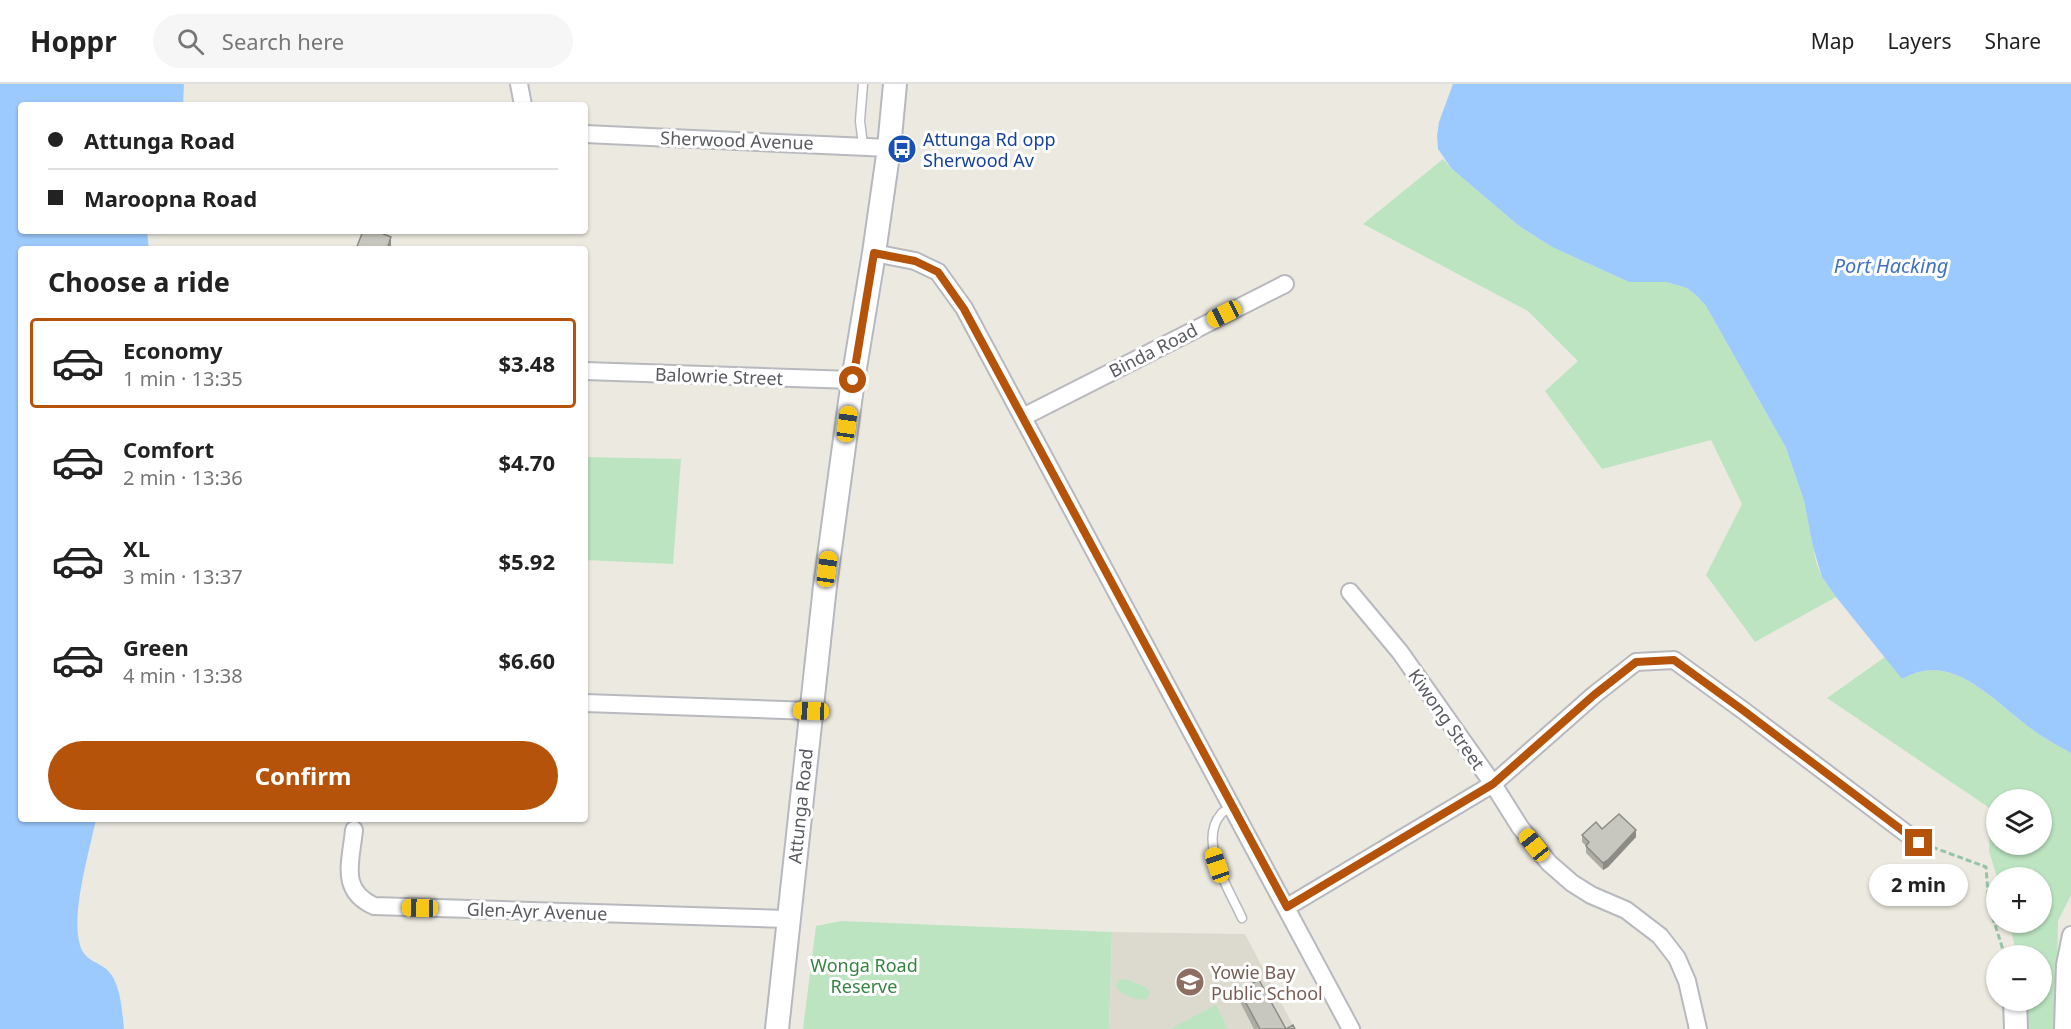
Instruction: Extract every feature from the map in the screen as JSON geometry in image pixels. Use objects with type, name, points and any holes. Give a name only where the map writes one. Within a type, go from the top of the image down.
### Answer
[{"type":"street","points":[[519,84],[522,102]]},
{"type":"street","name":"Attunga Road","points":[[777,1029],[825,586],[853,380],[889,148],[895,84]]},
{"type":"street","name":"Sherwood Avenue","points":[[588,134],[889,148]]},
{"type":"street","points":[[874,253],[915,261],[938,272],[964,309],[1351,1029]]},
{"type":"street","name":"Binda Road","points":[[1023,417],[1284,284]]},
{"type":"street","name":"Balowrie Street","points":[[588,371],[853,380]]},
{"type":"street","name":"Kiwong Street","points":[[1350,592],[1400,652],[1493,784],[1520,827],[1549,862],[1572,883],[1626,910],[1660,936],[1677,958],[1687,981],[1698,1029]]},
{"type":"street","points":[[1287,907],[1493,784],[1594,695],[1636,662],[1674,660],[1919,843]]},
{"type":"street","points":[[588,703],[811,711]]},
{"type":"street","name":"Glen-Ayr Avenue","points":[[354,830],[350,878],[353,891],[362,900],[374,906],[788,919]]},
{"type":"street","points":[[2063,1029],[2065,965],[2071,935]]},
{"type":"street","points":[[2015,1011],[2016,1029]]},
{"type":"lane","points":[[863,84],[860,121],[863,145]]},
{"type":"lane","points":[[1232,807],[1221,813],[1211,843],[1217,865],[1242,918]]},
{"type":"path","points":[[1919,843],[1986,867],[1989,906],[2001,945]]},
{"type":"shaded area","name":"Yowie Bay Public School","points":[[1112,932],[1245,934],[1295,1029],[1109,1029]]},
{"type":"green space","points":[[1443,159],[1519,226],[1552,247],[1629,282],[1666,282],[1687,288],[1706,306],[1786,448],[1804,501],[1816,562],[1822,577],[1836,597],[1755,642],[1706,575],[1742,504],[1711,440],[1602,469],[1545,391],[1578,361],[1528,311],[1363,224]]},
{"type":"green space","points":[[588,457],[681,459],[673,564],[588,560]]},
{"type":"green space","points":[[1885,657],[1902,679],[1919,672],[1935,670],[1966,679],[2032,729],[2071,753],[2071,895],[2058,921],[2056,1029],[2026,1029],[2025,1011],[2052,1011],[2052,945],[2014,945],[2012,933],[2052,933],[2052,867],[1994,867],[1990,855],[2052,855],[2052,789],[1986,789],[1986,806],[1827,698]]},
{"type":"green space","name":"Wonga Road Reserve","points":[[841,921],[1112,932],[1109,1029],[803,1029],[816,926]]},
{"type":"green space","points":[[1126,979],[1146,987],[1150,993],[1147,999],[1126,995],[1116,987],[1117,981]]},
{"type":"green space","points":[[1216,1005],[1228,1029],[1170,1029]]},
{"type":"water","points":[[0,84],[184,84],[183,102],[18,102],[18,234],[147,234],[149,246],[18,246],[18,822],[95,822],[78,906],[79,940],[85,955],[105,968],[114,980],[120,996],[124,1029],[0,1029]]},
{"type":"water","name":"Port Hacking","points":[[1453,84],[2071,84],[2071,753],[2032,729],[1966,679],[1935,670],[1919,672],[1902,679],[1822,577],[1813,547],[1804,501],[1786,448],[1706,306],[1687,288],[1666,282],[1629,282],[1552,247],[1519,226],[1451,168],[1438,149],[1437,136],[1439,122]]},
{"type":"building","points":[[362,234],[384,234],[391,237],[388,246],[357,246]]},
{"type":"building","points":[[1619,814],[1636,830],[1603,863],[1586,846],[1589,842],[1582,835],[1596,822],[1602,829]]},
{"type":"building","points":[[1259,980],[1286,1029],[1260,1029],[1239,990]]},
{"type":"place","name":"Attunga Rd opp Sherwood Av","points":[[902,149]]},
{"type":"place","name":"Yowie Bay Public School","points":[[1190,982]]},
{"type":"route","points":[[853,380],[874,253],[915,261],[938,272],[964,309],[1287,907],[1493,784],[1594,695],[1636,662],[1674,660],[1919,843]]}]
